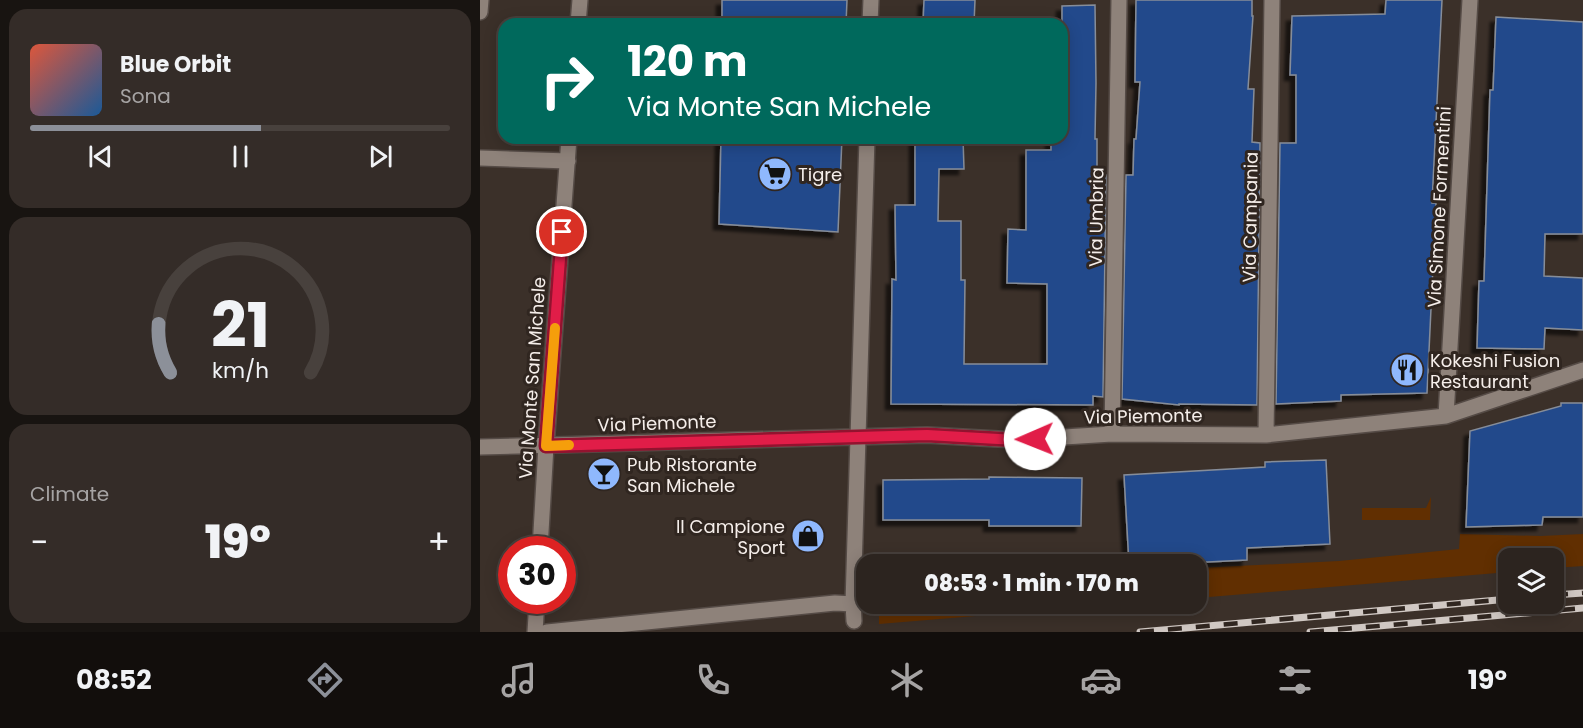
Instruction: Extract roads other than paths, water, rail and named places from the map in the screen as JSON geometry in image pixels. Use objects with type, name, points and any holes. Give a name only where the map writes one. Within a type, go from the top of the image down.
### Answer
[{"type":"street","points":[[480,12],[481,0]]},
{"type":"street","points":[[578,18],[580,0]]},
{"type":"street","points":[[870,18],[871,0]]},
{"type":"street","name":"Via Umbria","points":[[1112,434],[1119,0]]},
{"type":"street","name":"Via Campania","points":[[1266,435],[1272,0]]},
{"type":"street","name":"Via Simone Formentini","points":[[1446,416],[1470,0]]},
{"type":"street","name":"Via Monte San Michele","points":[[541,536],[569,144]]},
{"type":"street","points":[[854,621],[857,437],[867,144]]},
{"type":"street","points":[[480,158],[568,161]]},
{"type":"street","name":"Via Piemonte","points":[[480,447],[927,435],[1016,440],[1112,434],[1266,435],[1446,416],[1583,370]]},
{"type":"street","points":[[548,632],[835,603],[853,604]]},
{"type":"street","points":[[535,632],[536,614]]},
{"type":"railway","points":[[1564,594],[1583,593]]},
{"type":"railway","points":[[1140,632],[1498,600]]},
{"type":"railway","points":[[1310,632],[1583,608]]},
{"type":"place","name":"Tigre","points":[[775,174]]},
{"type":"place","name":"Kokeshi Fusion Restaurant","points":[[1407,370]]},
{"type":"place","name":"Pub Ristorante San Michele","points":[[604,474]]},
{"type":"place","name":"Il Campione Sport","points":[[808,536]]}]
